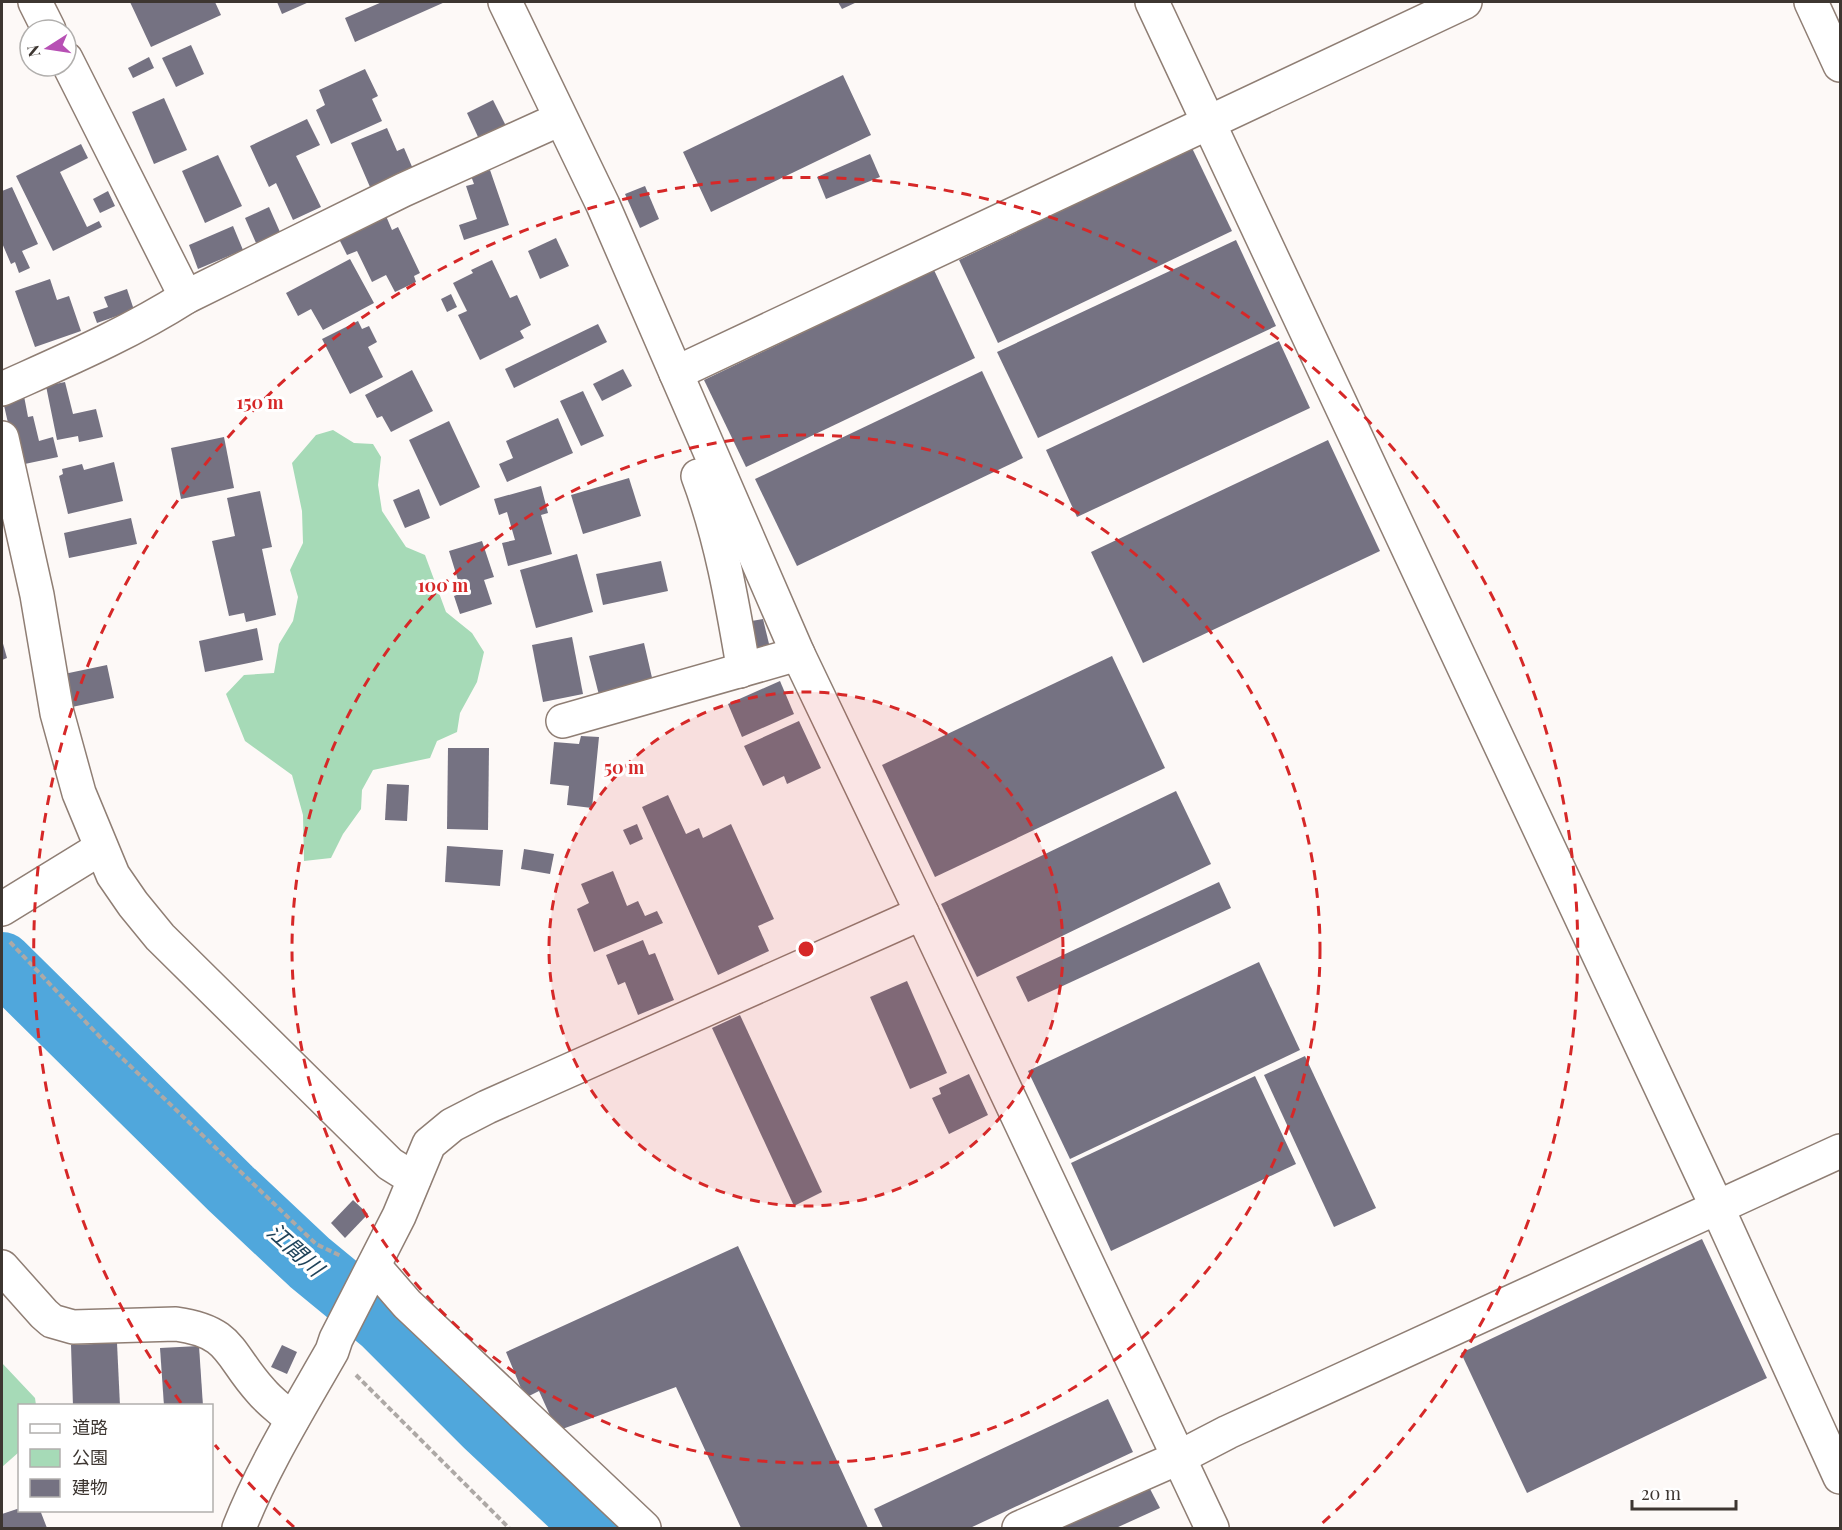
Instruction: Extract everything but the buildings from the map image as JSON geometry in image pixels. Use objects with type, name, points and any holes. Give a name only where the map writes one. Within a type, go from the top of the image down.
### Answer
[{"type":"street","points":[[35,2],[43,18]]},
{"type":"street","points":[[505,2],[603,205],[798,654],[1212,1528]]},
{"type":"street","points":[[1152,2],[1717,1208],[1840,1477]]},
{"type":"street","points":[[678,379],[1209,122],[1465,2]]},
{"type":"street","points":[[1811,2],[1840,65]]},
{"type":"street","points":[[76,78],[186,297]]},
{"type":"street","points":[[2,388],[96,346],[186,297],[403,190],[560,119]]},
{"type":"street","points":[[678,379],[680,426],[713,516],[732,595],[743,666],[740,671]]},
{"type":"street","points":[[2,438],[36,595],[57,712],[79,793],[112,875],[160,937],[390,1164],[414,1179]]},
{"type":"street","points":[[563,721],[798,654]]},
{"type":"street","points":[[2,909],[101,848]]},
{"type":"street","points":[[239,1528],[292,1420],[370,1275],[399,1216],[429,1144],[452,1125],[487,1107],[922,913]]},
{"type":"street","points":[[1019,1528],[1178,1458],[1239,1427],[1840,1151]]},
{"type":"street","points":[[2,1267],[52,1321],[73,1327],[176,1324],[193,1326],[213,1334],[234,1353],[261,1391],[292,1420]]},
{"type":"street","points":[[370,1275],[407,1304],[644,1528]]},
{"type":"path","points":[[10,941],[100,1037],[316,1244],[343,1257],[353,1255],[370,1275]]},
{"type":"path","points":[[334,1345],[509,1528]]},
{"type":"green space","points":[[333,430],[354,443],[373,444],[381,457],[378,485],[382,511],[406,547],[425,555],[446,612],[472,633],[484,652],[477,682],[460,713],[457,732],[437,741],[430,758],[373,770],[362,790],[361,809],[343,834],[331,858],[304,861],[303,815],[292,775],[245,741],[226,694],[244,675],[274,673],[279,644],[293,621],[298,597],[290,570],[303,543],[302,511],[292,463],[316,435]]},
{"type":"green space","points":[[2,1363],[35,1398],[36,1404],[18,1404],[18,1453],[2,1467]]},
{"type":"waterway","name":"江間川","points":[[2,963],[231,1189],[310,1263],[383,1323],[485,1425],[595,1528]]}]
